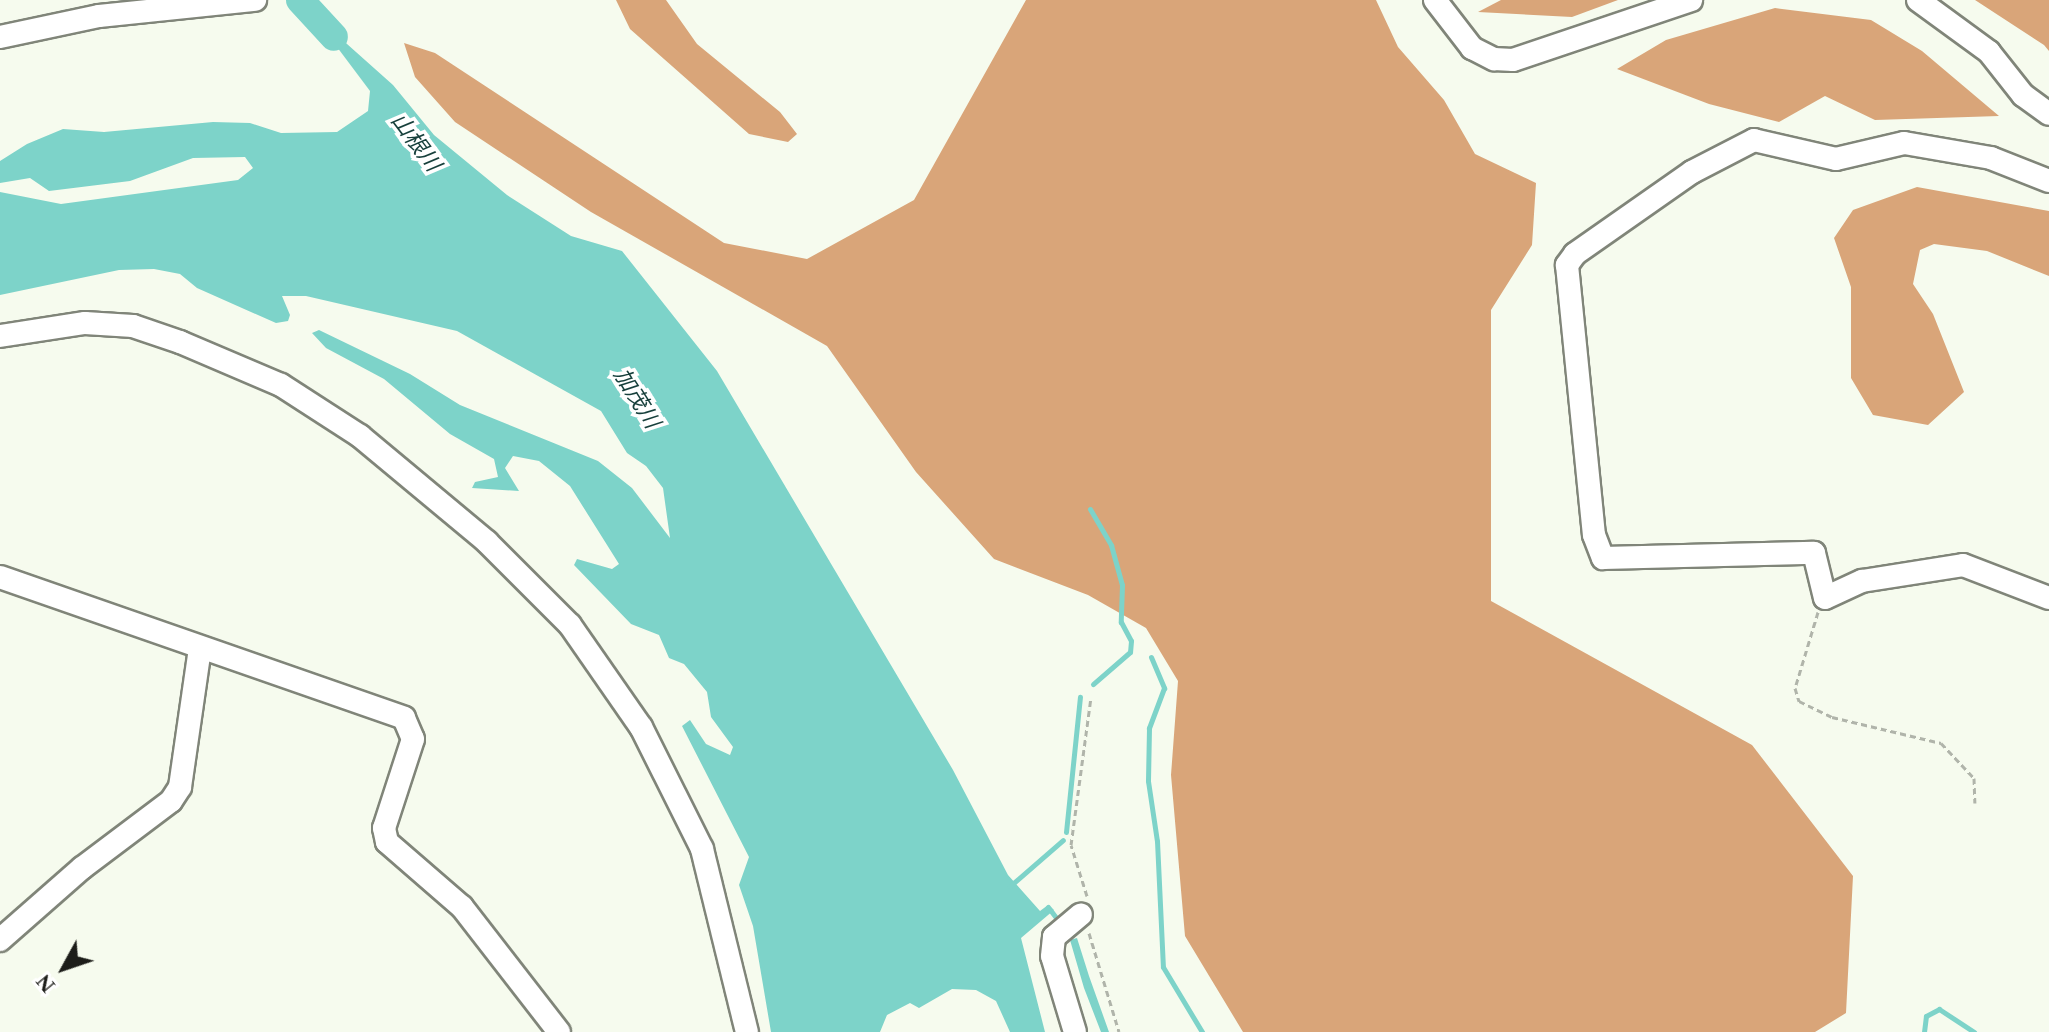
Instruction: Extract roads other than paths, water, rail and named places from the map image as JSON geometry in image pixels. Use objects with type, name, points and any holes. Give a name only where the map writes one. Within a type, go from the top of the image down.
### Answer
[{"type":"street","points":[[0,37],[99,16],[255,0]]},
{"type":"street","points":[[1435,0],[1472,48],[1494,59],[1513,60],[1691,0]]},
{"type":"street","points":[[1918,0],[1989,52],[2023,95],[2049,114]]},
{"type":"street","points":[[2049,181],[1991,158],[1904,143],[1836,159],[1754,140],[1692,172],[1575,254],[1567,265],[1594,535],[1603,558],[1814,553],[1825,598],[1862,581],[1963,565],[2049,598]]},
{"type":"street","points":[[0,336],[85,323],[133,326],[180,342],[281,385],[360,436],[487,542],[570,625],[641,727],[702,849],[747,1032]]},
{"type":"street","points":[[0,577],[200,649],[390,709],[404,718],[413,739],[384,828],[387,842],[462,907],[559,1032]]},
{"type":"street","points":[[0,940],[82,868],[171,801],[180,787],[200,649]]},
{"type":"street","points":[[1075,1032],[1052,956],[1054,937],[1081,914]]},
{"type":"water","name":"加茂川","points":[[310,11],[393,85],[434,135],[507,195],[571,236],[622,251],[717,371],[953,770],[1008,875],[1040,911],[1048,905],[1054,910],[1021,938],[1045,1032],[1010,1032],[996,1001],[976,990],[952,989],[919,1008],[910,1003],[887,1015],[880,1032],[771,1032],[753,926],[739,885],[749,857],[682,726],[690,720],[706,744],[730,755],[733,747],[711,717],[707,692],[684,664],[669,658],[659,635],[631,624],[574,565],[577,559],[612,569],[619,564],[570,486],[539,461],[513,456],[505,468],[519,491],[472,488],[475,482],[498,477],[494,459],[450,434],[384,379],[326,348],[312,333],[319,330],[410,374],[460,405],[598,461],[632,488],[670,538],[663,488],[646,466],[627,453],[601,411],[457,331],[306,296],[282,296],[290,315],[288,321],[276,323],[197,288],[180,274],[154,269],[119,270],[0,295],[0,192],[61,204],[238,180],[253,168],[245,157],[193,158],[130,181],[49,191],[30,178],[0,183],[0,161],[27,144],[63,129],[104,132],[213,122],[250,123],[281,133],[337,132],[368,111],[370,91]]},
{"type":"water","points":[[1077,938],[1109,1032],[1101,1032],[1084,988],[1070,940]]},
{"type":"waterway","name":"山根川","points":[[300,0],[334,37]]},
{"type":"waterway","points":[[1090,509],[1111,545],[1122,585],[1121,622],[1131,641],[1130,652],[1093,684]]},
{"type":"waterway","points":[[1151,657],[1164,688],[1149,728],[1148,781],[1157,841],[1163,967],[1202,1032]]},
{"type":"waterway","points":[[1066,832],[1080,697]]},
{"type":"waterway","points":[[1010,886],[1063,840]]},
{"type":"waterway","points":[[1048,907],[1061,924]]},
{"type":"waterway","points":[[1924,1032],[1926,1016],[1939,1009],[1974,1032]]}]
